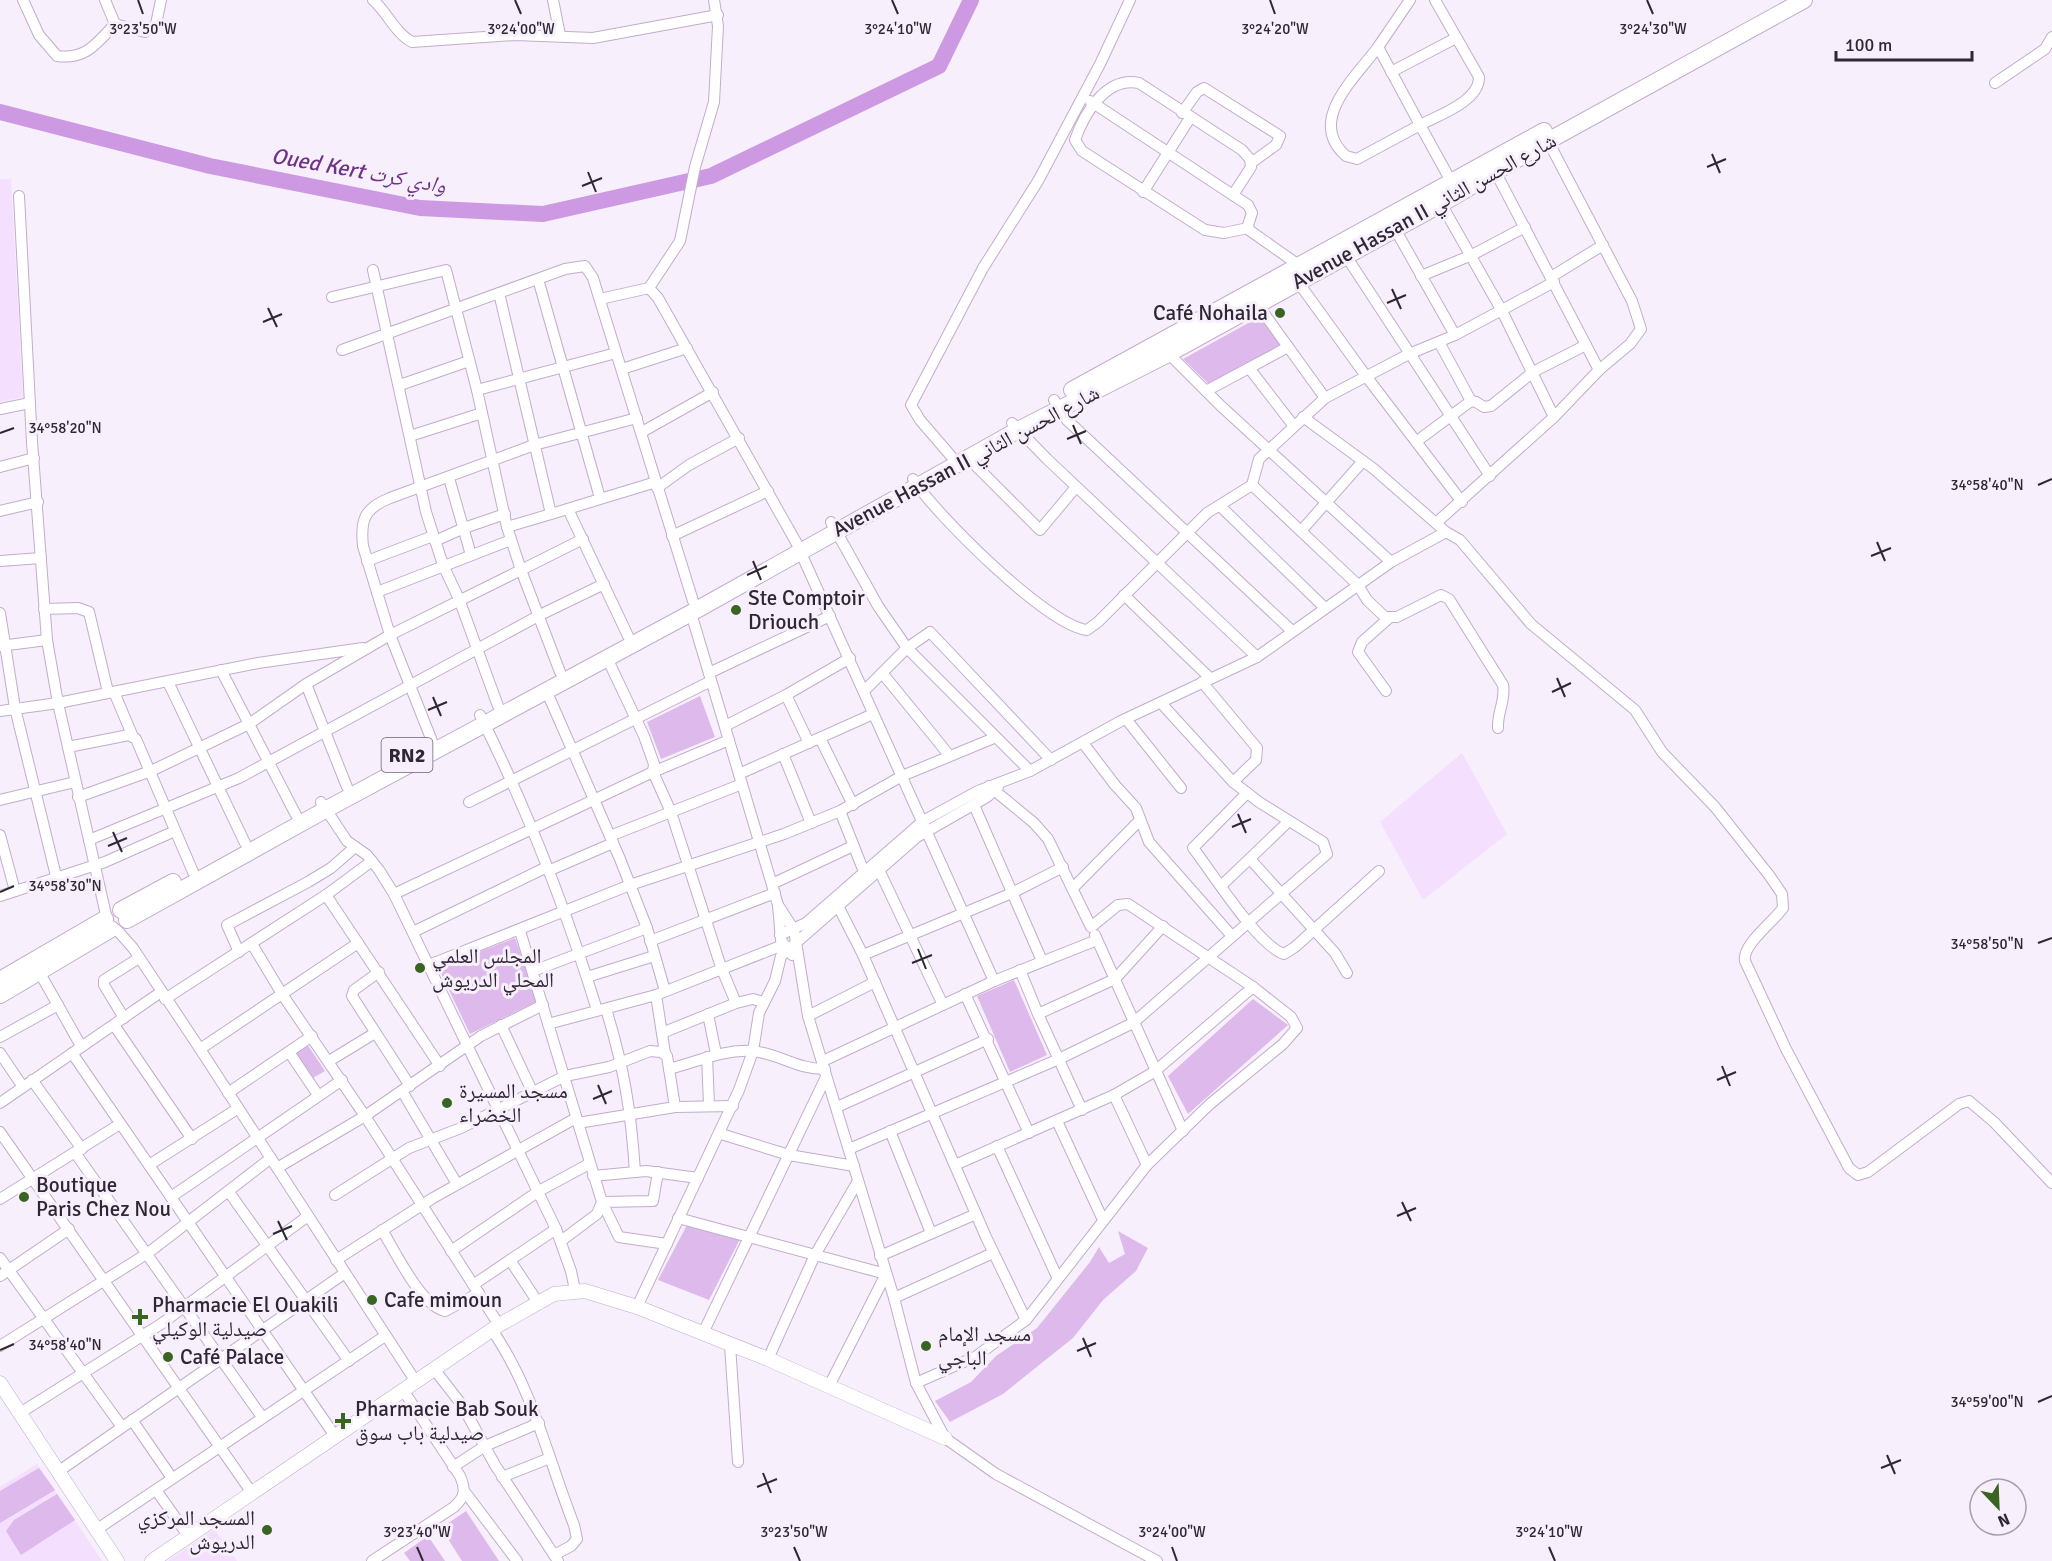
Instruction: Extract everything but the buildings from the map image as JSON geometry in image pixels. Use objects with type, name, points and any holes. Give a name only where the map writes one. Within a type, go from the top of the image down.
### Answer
[{"type":"main road","name":"Avenue Hassan II شارع الحسن الثاني","points":[[1299,274],[1346,256],[1395,229],[1438,198],[1452,183],[1782,0]]},
{"type":"main road","name":"Avenue Hassan II شارع الحسن الثاني","points":[[0,995],[36,967],[245,843],[296,815],[323,806],[347,787],[432,741],[546,690],[607,658],[833,526],[1438,198],[1496,173],[1548,141],[1804,0]]},
{"type":"main road","name":"Avenue Hassan II شارع الحسن الثاني","points":[[116,920],[482,719],[498,706],[560,672],[628,636],[692,607]]},
{"type":"main road","name":"Avenue Hassan II شارع الحسن الثاني","points":[[0,980],[36,967]]},
{"type":"street","points":[[22,0],[39,35],[57,56],[71,57],[88,52],[115,24]]},
{"type":"street","points":[[105,0],[115,24]]},
{"type":"street","points":[[115,24],[148,31],[156,24],[161,0]]},
{"type":"street","points":[[373,0],[383,8],[404,37],[412,42],[515,34],[593,38],[718,15]]},
{"type":"street","points":[[553,0],[560,35]]},
{"type":"street","points":[[600,299],[649,288],[680,241],[695,167],[714,102],[718,15],[714,0]]},
{"type":"street","points":[[1076,487],[1040,530],[920,420],[911,405],[983,268],[1038,181],[1130,0]]},
{"type":"street","points":[[1410,0],[1334,107],[1329,124],[1334,139],[1346,156],[1356,159],[1463,101],[1477,89],[1479,76],[1435,0]]},
{"type":"street","points":[[1995,83],[2045,49],[2052,37]]},
{"type":"street","points":[[1391,72],[1456,38]]},
{"type":"street","points":[[1378,47],[1452,183]]},
{"type":"street","points":[[1248,228],[1224,233],[1210,232],[1143,192],[1078,146],[1075,141],[1093,103],[1116,86],[1130,81],[1139,83],[1186,116],[1242,150],[1251,163]]},
{"type":"street","points":[[1143,192],[1168,152],[1197,92],[1204,88],[1280,136],[1276,145],[1251,163],[1233,195]]},
{"type":"street","points":[[1082,96],[1250,208],[1252,213],[1248,228]]},
{"type":"street","points":[[1436,523],[1554,417],[1599,370],[1630,344],[1641,329],[1632,301],[1548,141]]},
{"type":"street","points":[[1496,173],[1599,370]]},
{"type":"street","points":[[19,196],[30,403],[47,640],[78,797],[103,892],[132,948],[416,1382]]},
{"type":"street","points":[[1438,198],[1502,311],[1554,417]]},
{"type":"street","points":[[1421,276],[1472,255],[1525,227]]},
{"type":"street","points":[[1248,228],[1299,274],[1366,376],[1462,501]]},
{"type":"street","points":[[1395,229],[1455,335]]},
{"type":"street","points":[[915,483],[970,544],[998,570],[1066,623],[1082,630],[1092,628],[1212,509],[1252,485],[1256,463],[1293,425],[1325,398],[1409,354],[1455,335],[1502,311],[1603,245]]},
{"type":"street","points":[[1346,256],[1490,476]]},
{"type":"street","points":[[342,350],[455,307],[574,266],[585,266],[590,269],[642,432],[710,677],[778,904],[783,943],[775,981],[763,1002],[753,1051],[733,1106],[678,1218],[638,1307]]},
{"type":"street","points":[[373,270],[434,539],[443,566],[459,599],[498,706]]},
{"type":"street","points":[[332,297],[446,270],[477,390],[507,527],[520,570],[540,615],[560,672]]},
{"type":"street","points":[[538,279],[600,498]]},
{"type":"street","points":[[649,288],[658,298],[713,392],[798,547],[994,981]]},
{"type":"street","points":[[498,293],[551,514]]},
{"type":"street","points":[[1253,299],[1325,398]]},
{"type":"street","points":[[1439,342],[1471,401],[1484,407],[1491,406],[1533,372],[1586,345]]},
{"type":"street","points":[[1206,391],[1288,347]]},
{"type":"street","points":[[622,369],[687,348]]},
{"type":"street","points":[[1164,348],[1206,391],[1391,562]]},
{"type":"street","points":[[477,390],[518,377],[616,353]]},
{"type":"street","points":[[400,386],[469,361]]},
{"type":"street","points":[[1249,368],[1293,425]]},
{"type":"street","points":[[642,432],[713,392]]},
{"type":"street","points":[[1417,441],[1471,401]]},
{"type":"street","points":[[0,409],[30,403]]},
{"type":"street","points":[[1057,404],[1067,420],[1292,632]]},
{"type":"street","points":[[410,436],[482,412]]},
{"type":"street","points":[[1303,417],[1363,461],[1446,532],[1460,540],[1531,624],[1635,710],[1662,752],[1715,807],[1779,888],[1784,900],[1783,908],[1766,929],[1748,945],[1743,955],[1764,1007],[1849,1168],[1858,1175],[1868,1172],[1959,1104],[1969,1101],[1994,1122],[2052,1183]]},
{"type":"street","points":[[432,741],[390,635],[367,561],[362,532],[367,512],[380,502],[534,445],[637,418]]},
{"type":"street","points":[[1015,426],[1076,487],[1257,657]]},
{"type":"street","points":[[507,527],[600,498],[656,485],[739,438]]},
{"type":"street","points":[[0,467],[34,458]]},
{"type":"street","points":[[1301,531],[1363,461]]},
{"type":"street","points":[[449,478],[471,555]]},
{"type":"street","points":[[1252,485],[1358,585],[1367,600],[1389,618]]},
{"type":"street","points":[[672,536],[768,491]]},
{"type":"street","points":[[0,511],[38,502]]},
{"type":"street","points":[[1220,506],[1325,608]]},
{"type":"street","points":[[568,509],[628,636]]},
{"type":"street","points":[[367,561],[505,514]]},
{"type":"street","points":[[833,526],[878,606],[907,648],[994,738],[1030,771]]},
{"type":"street","points":[[783,943],[794,930],[880,872],[925,825],[974,805],[1002,782],[1030,771],[1126,719],[1257,657],[1391,562],[1446,532]]},
{"type":"street","points":[[78,797],[151,771],[249,724],[306,684],[390,635],[583,539]]},
{"type":"street","points":[[377,592],[511,540]]},
{"type":"street","points":[[0,561],[41,558]]},
{"type":"street","points":[[89,840],[167,809],[268,764],[540,615],[604,584]]},
{"type":"street","points":[[1124,595],[1206,680],[1257,748],[1256,760],[1233,782]]},
{"type":"street","points":[[1386,691],[1358,652],[1362,642],[1389,618],[1397,617],[1442,595],[1449,599],[1503,685],[1504,692],[1497,718],[1498,728]]},
{"type":"street","points":[[44,609],[78,608],[88,612],[111,692],[151,771],[193,872]]},
{"type":"street","points":[[0,614],[3,646],[15,708],[56,876]]},
{"type":"street","points":[[469,802],[636,719],[710,677],[831,616]]},
{"type":"street","points":[[864,691],[907,648],[930,632],[1051,760]]},
{"type":"street","points":[[3,646],[47,640]]},
{"type":"street","points":[[0,711],[58,703],[221,670],[369,647]]},
{"type":"street","points":[[607,658],[654,764],[653,772],[671,812],[721,967],[736,1003]]},
{"type":"street","points":[[725,726],[786,695],[850,658]]},
{"type":"street","points":[[221,670],[296,815]]},
{"type":"street","points":[[883,674],[949,755]]},
{"type":"street","points":[[168,682],[245,843]]},
{"type":"street","points":[[306,684],[327,731],[347,787]]},
{"type":"street","points":[[546,690],[612,840],[647,928],[661,993],[662,1033],[675,1107]]},
{"type":"street","points":[[786,695],[809,743]]},
{"type":"street","points":[[849,1149],[1059,1059],[1133,1023],[1320,862],[1328,850],[1323,842],[1288,821],[1233,782],[1161,703]]},
{"type":"street","points":[[413,932],[741,779],[783,754],[873,714]]},
{"type":"street","points":[[482,719],[512,782],[548,869],[587,977],[622,1062],[631,1113],[634,1172]]},
{"type":"street","points":[[1126,719],[1182,788]]},
{"type":"street","points":[[68,747],[118,736],[133,737]]},
{"type":"street","points":[[820,738],[853,804]]},
{"type":"street","points":[[429,965],[520,931],[630,885],[811,823],[840,811],[902,776],[994,738]]},
{"type":"street","points":[[394,894],[653,772],[729,740]]},
{"type":"street","points":[[1083,743],[1114,785],[1136,808],[1149,842],[1232,936]]},
{"type":"street","points":[[783,754],[811,823]]},
{"type":"street","points":[[0,800],[75,782]]},
{"type":"street","points":[[548,1024],[661,993],[783,943],[797,943],[864,872],[925,825],[992,789]]},
{"type":"street","points":[[992,789],[1040,829],[1063,867],[1183,1131]]},
{"type":"street","points":[[1247,793],[1193,848],[1249,922],[1270,945],[1284,954],[1315,930],[1379,871]]},
{"type":"street","points":[[974,805],[1042,961]]},
{"type":"street","points":[[323,806],[347,841],[372,861],[394,894],[468,1044],[518,1153],[539,1191],[561,1240],[574,1290]]},
{"type":"street","points":[[840,811],[864,872]]},
{"type":"street","points":[[1073,888],[1140,820]]},
{"type":"street","points":[[1221,886],[1288,821]]},
{"type":"street","points":[[0,896],[95,863],[105,862],[175,831]]},
{"type":"street","points":[[0,835],[15,891]]},
{"type":"street","points":[[650,941],[773,889],[854,846]]},
{"type":"street","points":[[239,952],[227,925],[331,868],[355,847]]},
{"type":"street","points":[[1250,858],[1335,953],[1347,972]]},
{"type":"street","points":[[0,1103],[124,1018],[252,944],[372,861]]},
{"type":"street","points":[[863,955],[1012,893],[1063,867]]},
{"type":"street","points":[[880,872],[912,935],[943,1005]]},
{"type":"street","points":[[326,895],[440,1066]]},
{"type":"street","points":[[835,902],[863,955],[912,1072],[933,1112],[993,1253],[1026,1320]]},
{"type":"street","points":[[778,904],[794,930],[808,1016],[894,1298],[916,1383],[945,1438]]},
{"type":"street","points":[[916,1383],[975,1357],[1026,1320],[1147,1165],[1210,1104],[1283,1044],[1296,1028],[1292,1017],[1253,987],[1207,958],[1163,926],[1124,904],[1110,910],[1091,927]]},
{"type":"street","points":[[1038,1014],[1115,979],[1163,926]]},
{"type":"street","points":[[533,971],[647,928]]},
{"type":"street","points":[[520,931],[602,1202],[619,1237],[667,1244]]},
{"type":"street","points":[[669,1069],[711,1056],[753,1051],[814,1070],[825,1069],[894,1028],[965,994],[1097,940]]},
{"type":"street","points":[[200,1049],[358,943]]},
{"type":"street","points":[[783,943],[800,964]]},
{"type":"street","points":[[252,944],[423,1205],[476,1289],[496,1327],[539,1423],[577,1539],[556,1558],[502,1477],[462,1405],[434,1369]]},
{"type":"street","points":[[587,977],[654,956]]},
{"type":"street","points":[[124,1018],[104,980],[139,958]]},
{"type":"street","points":[[36,967],[81,1046]]},
{"type":"street","points":[[1020,970],[1082,1110]]},
{"type":"street","points":[[379,972],[352,994],[457,1184]]},
{"type":"street","points":[[808,1016],[875,982]]},
{"type":"street","points":[[955,1165],[1082,1110],[1155,1072],[1253,987]]},
{"type":"street","points":[[965,994],[988,1039],[1029,1133]]},
{"type":"street","points":[[662,1033],[736,1003],[753,999],[763,1002]]},
{"type":"street","points":[[0,1037],[58,1005]]},
{"type":"street","points":[[0,1346],[148,1253],[229,1192],[274,1163],[365,1116],[440,1066],[468,1044],[543,1005]]},
{"type":"street","points":[[708,1014],[711,1056],[709,1104]]},
{"type":"street","points":[[114,1025],[192,1139]]},
{"type":"street","points":[[501,1025],[532,1091]]},
{"type":"street","points":[[329,1061],[375,1033]]},
{"type":"street","points":[[228,1093],[312,1036]]},
{"type":"street","points":[[837,1107],[988,1039]]},
{"type":"street","points":[[335,1195],[391,1158],[498,1111],[532,1091],[565,1076],[622,1062],[641,1053],[657,1051],[665,1053]]},
{"type":"street","points":[[289,1052],[318,1095]]},
{"type":"street","points":[[0,1053],[22,1087]]},
{"type":"street","points":[[72,1053],[335,1436]]},
{"type":"street","points":[[703,1333],[789,1155],[825,1069]]},
{"type":"street","points":[[32,1080],[184,1306],[262,1417]]},
{"type":"street","points":[[171,1197],[342,1080]]},
{"type":"street","points":[[1114,1095],[1147,1165]]},
{"type":"street","points":[[336,1260],[457,1184],[577,1120],[675,1107],[709,1104],[733,1106]]},
{"type":"street","points":[[149,1165],[237,1109]]},
{"type":"street","points":[[1057,1120],[1103,1220]]},
{"type":"street","points":[[1,1196],[79,1151],[120,1124]]},
{"type":"street","points":[[890,1131],[931,1233]]},
{"type":"street","points":[[0,1132],[34,1177],[252,1493]]},
{"type":"street","points":[[721,1134],[789,1155],[854,1166]]},
{"type":"street","points":[[997,1146],[1058,1279]]},
{"type":"street","points":[[451,1251],[539,1191],[589,1164]]},
{"type":"street","points":[[593,1176],[658,1172],[698,1178]]},
{"type":"street","points":[[602,1202],[653,1201],[658,1172]]},
{"type":"street","points":[[768,1359],[815,1255],[858,1181]]},
{"type":"street","points":[[229,1192],[349,1361]]},
{"type":"street","points":[[561,1240],[597,1214],[602,1202]]},
{"type":"street","points":[[880,1256],[976,1214]]},
{"type":"street","points":[[20,1413],[82,1371],[142,1336],[308,1216]]},
{"type":"street","points":[[678,1218],[886,1274]]},
{"type":"street","points":[[5,1273],[69,1229]]},
{"type":"street","points":[[382,1230],[432,1306],[445,1311],[476,1289],[510,1260],[556,1229]]},
{"type":"street","points":[[894,1298],[993,1253]]},
{"type":"street","points":[[0,1258],[5,1273],[43,1317],[82,1371],[172,1478]]},
{"type":"street","points":[[510,1260],[537,1301]]},
{"type":"street","points":[[59,1471],[345,1274]]},
{"type":"street","points":[[829,1386],[886,1274]]},
{"type":"street","points":[[152,1561],[496,1327],[537,1301],[554,1294],[574,1290],[638,1307],[768,1359],[945,1438],[996,1474],[1156,1561]]},
{"type":"street","points":[[96,1530],[386,1336]]},
{"type":"street","points":[[730,1345],[738,1462]]},
{"type":"street","points":[[0,1383],[117,1561]]},
{"type":"street","points":[[372,1561],[454,1507],[465,1492],[465,1486],[403,1390]]},
{"type":"street","points":[[453,1467],[485,1446],[539,1423]]},
{"type":"street","points":[[502,1477],[550,1458]]},
{"type":"street","points":[[156,1490],[189,1537]]},
{"type":"street","points":[[465,1492],[517,1561]]},
{"type":"shaded area","points":[[0,179],[11,179],[23,397],[0,402]]},
{"type":"shaded area","points":[[1261,316],[1284,345],[1209,384],[1183,359]]},
{"type":"shaded area","points":[[700,696],[715,737],[661,759],[647,722]]},
{"type":"shaded area","points":[[1462,753],[1507,834],[1423,900],[1380,822]]},
{"type":"shaded area","points":[[515,938],[538,1001],[470,1034],[438,967]]},
{"type":"shaded area","points":[[1014,980],[1047,1055],[1010,1072],[977,996]]},
{"type":"shaded area","points":[[1253,999],[1288,1025],[1188,1114],[1168,1076]]},
{"type":"shaded area","points":[[307,1044],[325,1071],[311,1079],[293,1053]]},
{"type":"shaded area","points":[[687,1225],[740,1239],[709,1300],[658,1280]]},
{"type":"shaded area","points":[[1118,1231],[1148,1248],[1136,1271],[1103,1300],[1073,1338],[1003,1394],[950,1422],[935,1401],[971,1382],[996,1356],[1037,1328],[1090,1262],[1099,1247],[1109,1263],[1125,1254]]},
{"type":"shaded area","points":[[37,1464],[102,1561],[0,1561],[0,1487]]},
{"type":"shaded area","points":[[39,1468],[55,1490],[0,1523],[0,1491]]},
{"type":"shaded area","points":[[57,1494],[75,1520],[21,1555],[6,1531],[14,1520]]},
{"type":"shaded area","points":[[466,1511],[499,1561],[462,1561],[441,1528]]},
{"type":"shaded area","points":[[214,1529],[237,1561],[168,1561]]},
{"type":"shaded area","points":[[428,1536],[445,1561],[410,1561],[404,1553]]},
{"type":"waterway","name":"Oued Kert وادي كرت","points":[[0,112],[210,166],[420,208],[543,214],[711,176],[939,66],[971,0]]},
{"type":"place","name":"Café Nohaila","points":[[1280,313]]},
{"type":"place","name":"Ste Comptoir Driouch","points":[[736,610]]},
{"type":"place","name":"المجلس العلمي المحلي الدريوش","points":[[420,968]]},
{"type":"place","name":"مسجد المسيرة الخضراء","points":[[447,1103]]},
{"type":"place","name":"Boutique Paris Chez Nou","points":[[24,1197]]},
{"type":"place","name":"Cafe mimoun","points":[[372,1300]]},
{"type":"place","name":"Pharmacie El Ouakili صيدلية الوكيلي","points":[[140,1317]]},
{"type":"place","name":"مسجد الإمام الباجي","points":[[926,1346]]},
{"type":"place","name":"Café Palace","points":[[168,1357]]},
{"type":"place","name":"Pharmacie Bab Souk صيدلية باب سوق","points":[[343,1421]]},
{"type":"place","name":"المسجد المركزي الدريوش","points":[[267,1530]]}]
